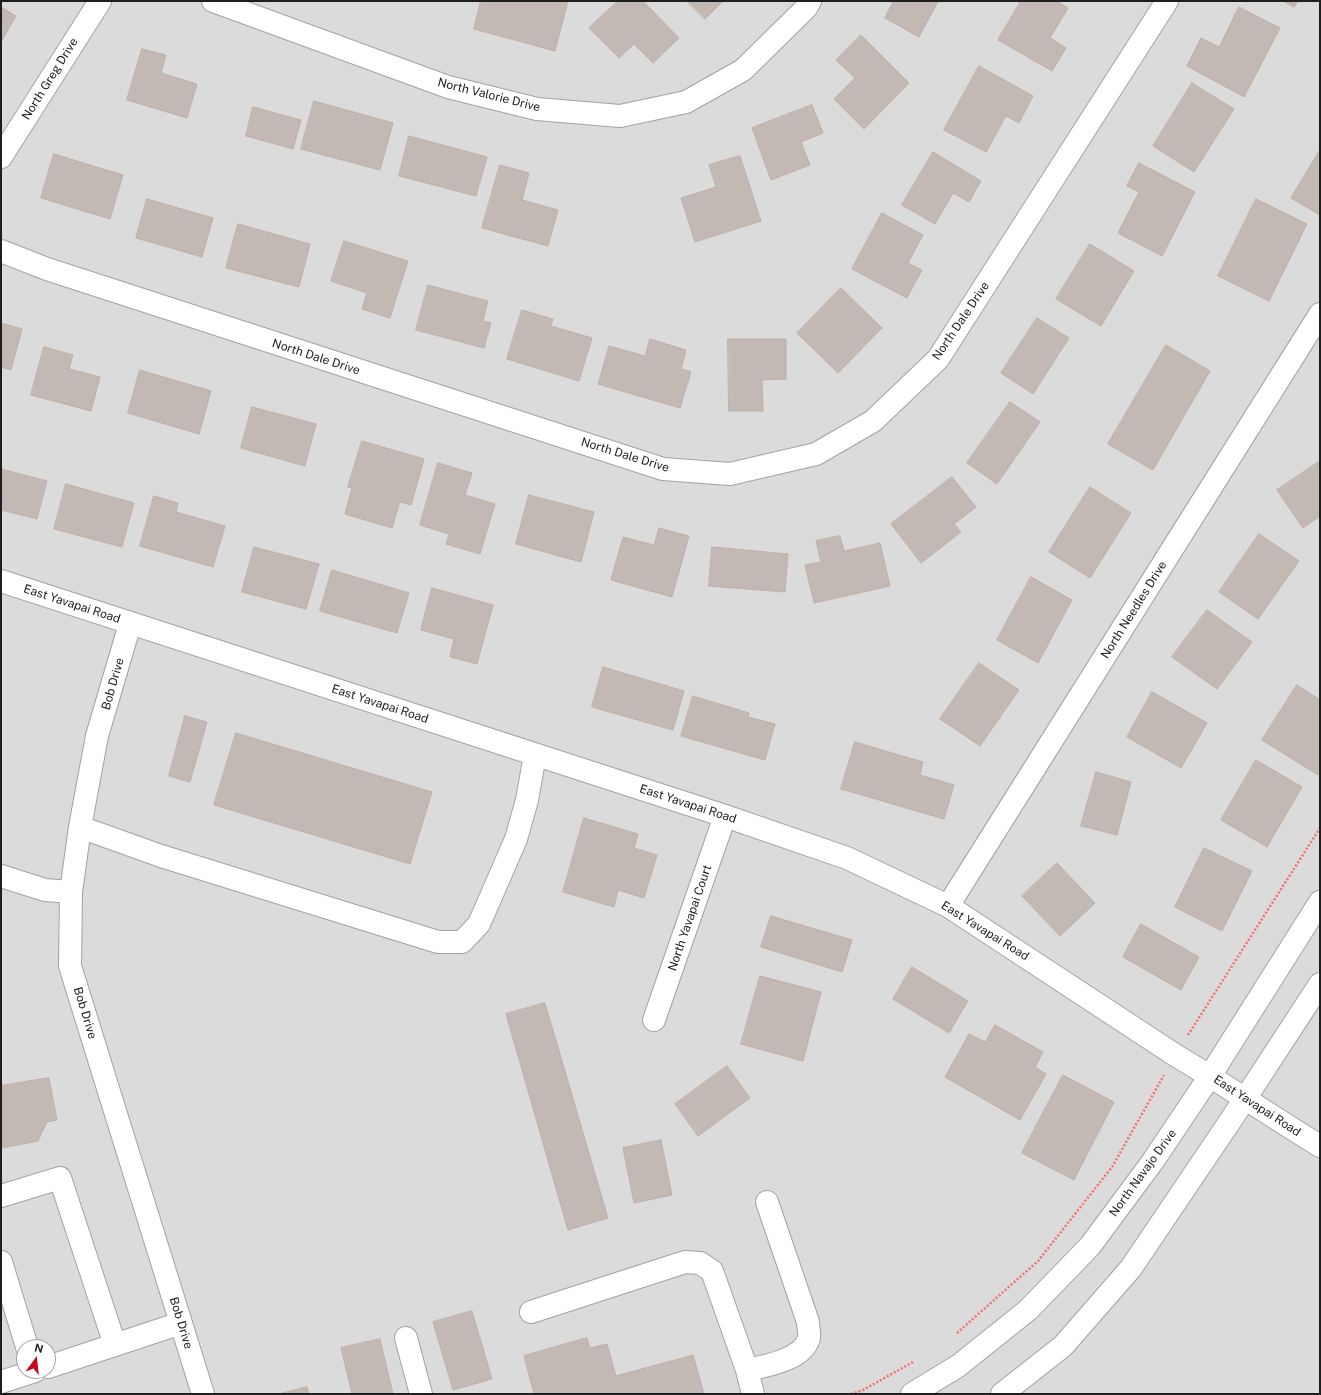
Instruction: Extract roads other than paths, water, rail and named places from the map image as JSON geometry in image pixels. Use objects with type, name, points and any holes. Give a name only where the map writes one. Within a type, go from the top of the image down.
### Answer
[{"type":"street","name":"North Greg Drive","points":[[1,157],[100,1]]},
{"type":"street","name":"North Valorie Drive","points":[[213,1],[448,87],[537,109],[620,116],[686,102],[743,70],[806,8],[810,1]]},
{"type":"street","name":"North Dale Drive","points":[[1,251],[47,270],[664,469],[730,474],[816,454],[873,421],[938,359],[1167,1]]},
{"type":"street","name":"North Needles Drive","points":[[948,906],[1320,314]]},
{"type":"street","name":"East Yavapai Road","points":[[1,581],[725,816],[847,858],[948,906],[1175,1055],[1320,1146]]},
{"type":"street","name":"Bob Drive","points":[[130,624],[97,736],[80,827],[71,892],[70,966],[203,1394]]},
{"type":"street","points":[[80,827],[161,856],[438,942],[462,942],[478,924],[516,839],[527,800],[535,755]]},
{"type":"street","name":"North Yavapai Court","points":[[654,1020],[725,816]]},
{"type":"street","points":[[1,876],[45,890],[71,892]]},
{"type":"street","name":"North Navajo Drive","points":[[912,1394],[958,1366],[1028,1310],[1090,1246],[1153,1161],[1210,1076],[1320,902]]},
{"type":"street","points":[[1002,1394],[1063,1346],[1131,1268],[1245,1099],[1320,984]]},
{"type":"street","points":[[1,1196],[60,1178],[115,1345]]},
{"type":"street","points":[[747,1370],[777,1363],[801,1351],[809,1338],[808,1322],[767,1202]]},
{"type":"street","points":[[1,1262],[25,1339]]},
{"type":"street","points":[[531,1312],[685,1262],[700,1263],[712,1271],[747,1370],[753,1394]]},
{"type":"street","points":[[56,1364],[181,1323]]},
{"type":"street","points":[[406,1338],[421,1394]]},
{"type":"street","points":[[1,1382],[16,1377]]}]
